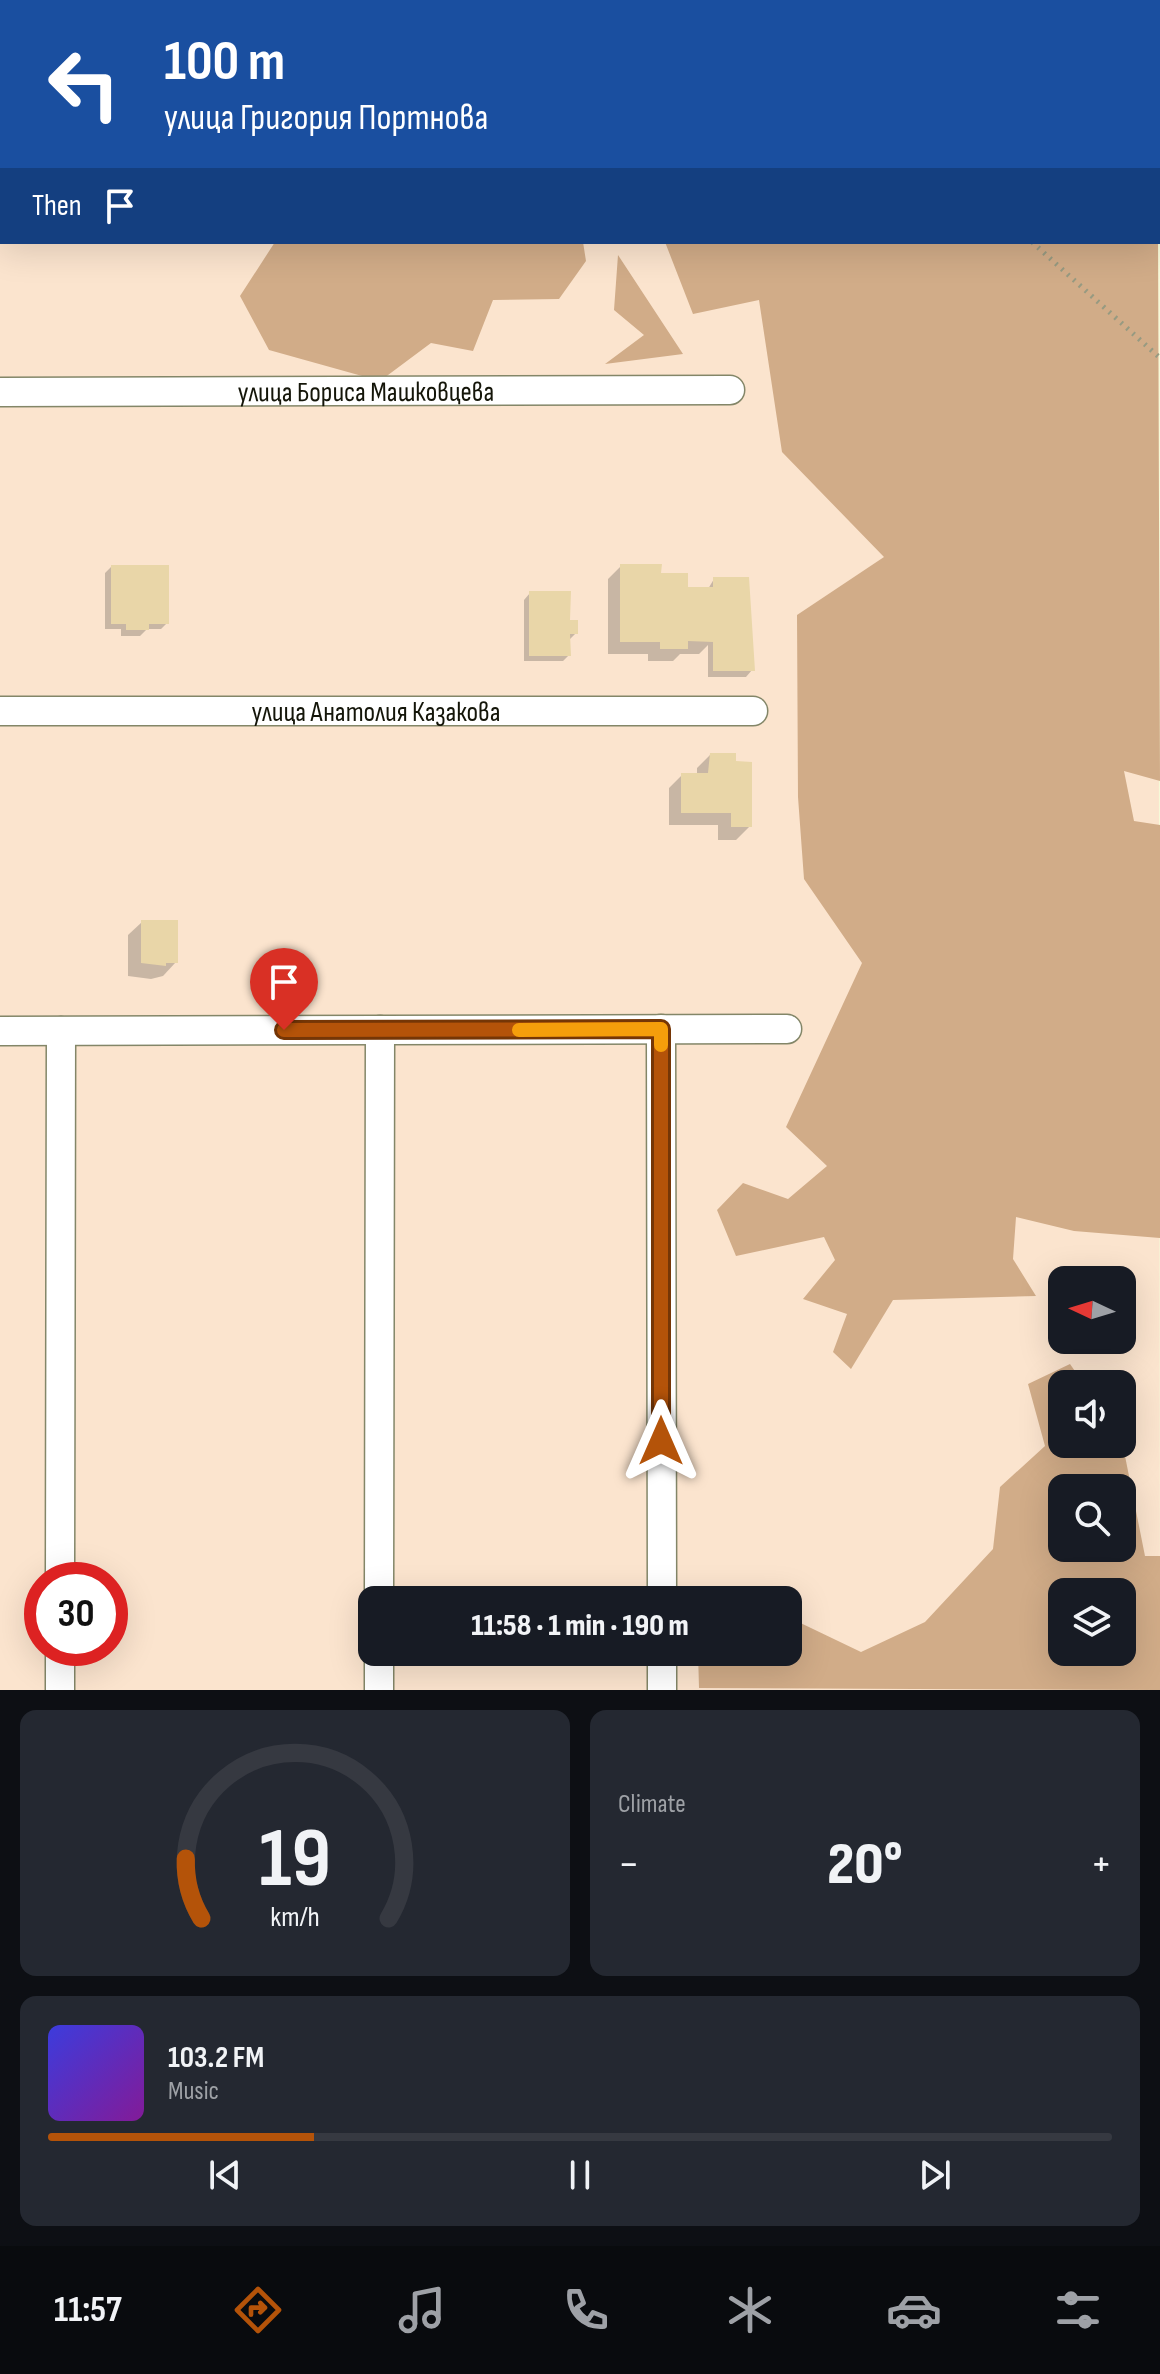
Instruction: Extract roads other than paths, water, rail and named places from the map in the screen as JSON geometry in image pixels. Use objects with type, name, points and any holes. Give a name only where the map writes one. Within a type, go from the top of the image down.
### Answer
[{"type":"street","name":"улица Бориса Машковцева","points":[[0,392],[730,390]]},
{"type":"street","name":"улица Анатолия Казакова","points":[[0,711],[753,711]]},
{"type":"street","points":[[661,1029],[662,1586]]},
{"type":"street","points":[[0,1031],[787,1029]]},
{"type":"street","points":[[379,1586],[380,1030]]},
{"type":"street","points":[[60,1562],[61,1031]]},
{"type":"street","points":[[60,1666],[60,1690]]},
{"type":"street","points":[[379,1666],[379,1690]]},
{"type":"street","points":[[662,1666],[662,1690]]}]
